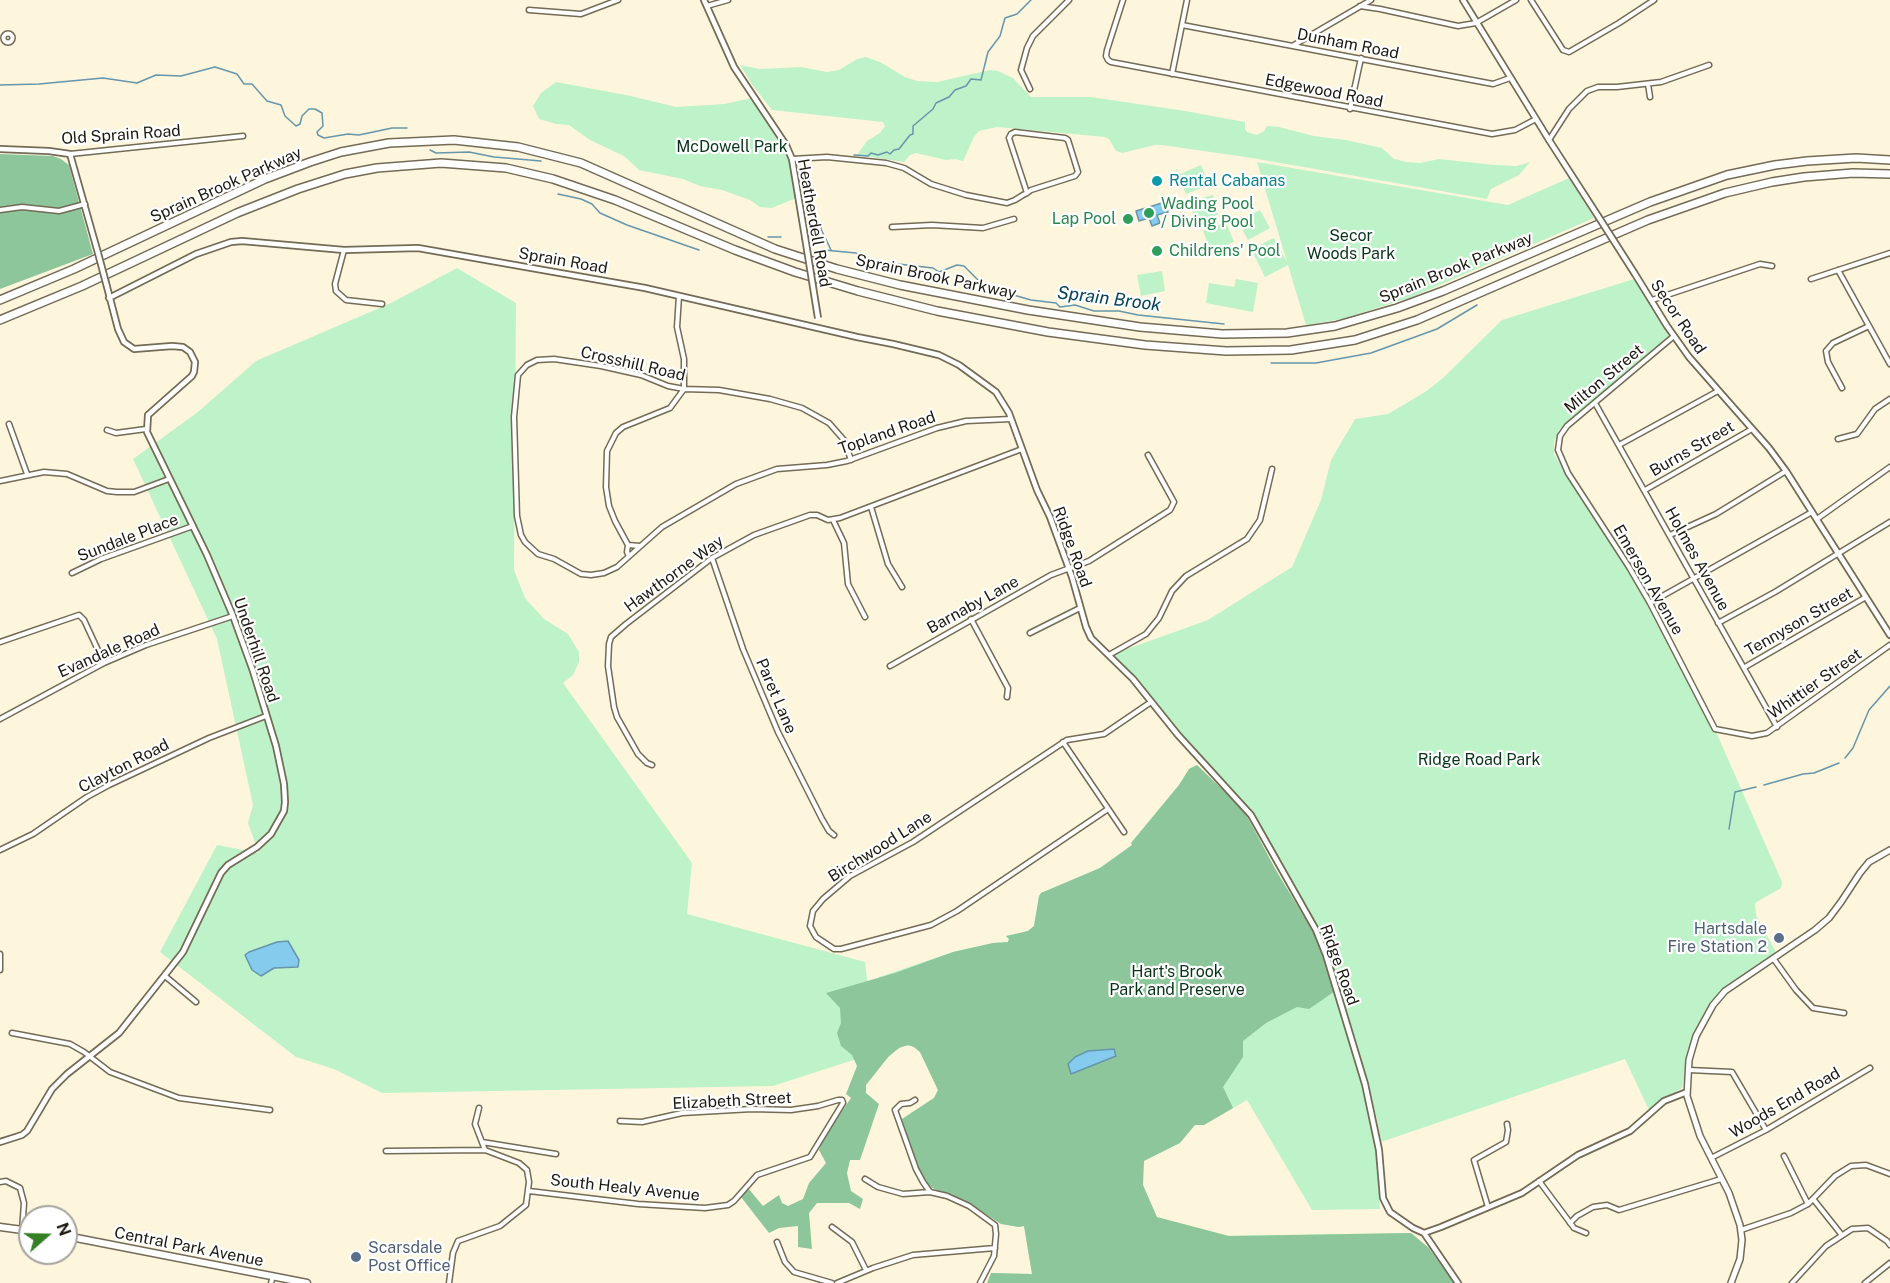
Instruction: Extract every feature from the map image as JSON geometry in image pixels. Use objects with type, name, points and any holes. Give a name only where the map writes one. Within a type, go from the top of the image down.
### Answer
[{"type":"highway","name":"Sprain Brook Parkway","points":[[0,300],[74,269],[294,167],[373,146],[421,140],[502,144],[566,158],[604,172],[730,231],[775,249],[837,269],[892,283],[1004,306],[1140,327],[1213,333],[1287,333],[1351,322],[1412,303],[1650,202],[1711,179],[1791,162],[1840,159],[1890,160]]},
{"type":"highway","name":"Sprain Brook Parkway","points":[[0,320],[97,279],[244,210],[305,186],[345,174],[377,168],[409,164],[458,163],[506,168],[553,178],[615,200],[735,250],[795,272],[858,291],[944,312],[1056,333],[1153,346],[1226,351],[1291,350],[1355,340],[1417,320],[1648,220],[1725,193],[1804,177],[1853,173],[1890,174]]},
{"type":"main road","points":[[1731,1283],[1740,1259],[1741,1230],[1736,1210],[1693,1118],[1687,1092],[1689,1060],[1696,1036],[1713,1005],[1734,983],[1829,918],[1869,862],[1890,850]]},
{"type":"main road","points":[[0,1227],[18,1229]]},
{"type":"main road","name":"Central Park Avenue","points":[[78,1239],[272,1280],[308,1283]]},
{"type":"street","points":[[529,10],[581,15],[618,0]]},
{"type":"street","name":"Heatherdell Road","points":[[704,0],[734,68],[781,135],[792,159],[819,329]]},
{"type":"street","points":[[707,6],[728,0]]},
{"type":"street","points":[[1030,90],[1021,70],[1027,48],[1033,36],[1069,0]]},
{"type":"street","name":"Edgewood Road","points":[[1123,0],[1107,50],[1107,59],[1350,109],[1492,134],[1515,130],[1536,119]]},
{"type":"street","points":[[1172,74],[1186,0]]},
{"type":"street","points":[[1293,46],[1371,0]]},
{"type":"street","name":"Secor Road","points":[[1463,0],[1674,336],[1786,471],[1890,635]]},
{"type":"street","points":[[1360,6],[1458,26],[1476,23],[1516,0]]},
{"type":"street","points":[[1531,0],[1563,50],[1569,52],[1654,0]]},
{"type":"street","name":"Dunham Road","points":[[1182,25],[1493,84],[1510,78]]},
{"type":"street","points":[[0,30],[5,34]]},
{"type":"street","points":[[1350,109],[1361,58]]},
{"type":"street","points":[[1549,140],[1569,109],[1587,91],[1598,87],[1648,84],[1674,78],[1709,64]]},
{"type":"street","points":[[1648,84],[1650,97]]},
{"type":"street","points":[[792,159],[827,157],[886,163],[904,168],[931,184],[1007,203],[1052,182],[1075,176],[1078,172],[1068,140],[1016,132],[1011,134],[1009,138],[1025,194]]},
{"type":"street","name":"Old Sprain Road","points":[[0,150],[70,154],[243,136]]},
{"type":"street","points":[[70,154],[118,328],[124,342],[130,348],[142,350],[172,346],[183,347],[190,352],[195,362],[192,375],[148,415],[147,429],[116,433],[107,430]]},
{"type":"street","points":[[0,210],[22,207],[59,211],[85,204]]},
{"type":"street","points":[[892,226],[932,225],[983,228],[1014,219]]},
{"type":"street","name":"Sprain Road","points":[[110,298],[196,254],[231,242],[344,250],[418,248],[605,280],[939,355],[980,379],[996,392],[1003,402]]},
{"type":"street","points":[[344,250],[335,284],[336,291],[346,300],[382,304]]},
{"type":"street","points":[[1811,279],[1890,253]]},
{"type":"street","points":[[1652,300],[1760,264],[1772,266]]},
{"type":"street","points":[[1838,270],[1890,364]]},
{"type":"street","points":[[629,556],[628,544],[609,506],[606,487],[607,451],[610,441],[623,428],[670,408],[684,389],[684,358],[677,327],[679,296]]},
{"type":"street","points":[[1842,388],[1828,362],[1826,351],[1833,343],[1869,326]]},
{"type":"street","name":"Milton Street","points":[[1558,446],[1560,436],[1568,426],[1674,336]]},
{"type":"street","name":"Crosshill Road","points":[[517,504],[515,398],[518,375],[527,365],[545,358],[641,375],[668,386],[738,393],[802,408],[837,430],[844,440],[851,460]]},
{"type":"street","points":[[1619,445],[1718,391]]},
{"type":"street","points":[[1838,440],[1857,434],[1875,409],[1890,399]]},
{"type":"street","name":"Ridge Road","points":[[1003,402],[1069,569],[1091,638],[1133,679],[1255,821],[1281,872],[1316,930],[1330,968],[1365,1084],[1379,1150],[1385,1203],[1390,1212],[1400,1220],[1424,1233]]},
{"type":"street","name":"Holmes Avenue","points":[[1595,404],[1777,727]]},
{"type":"street","name":"Topland Road","points":[[517,504],[520,529],[525,542],[538,554],[554,559],[581,574],[598,574],[611,570],[662,527],[736,484],[777,469],[827,465],[851,460],[936,428],[966,421],[1011,419]]},
{"type":"street","points":[[9,424],[27,474]]},
{"type":"street","name":"Underhill Road","points":[[0,1142],[22,1135],[27,1131],[52,1089],[67,1074],[120,1033],[183,952],[221,873],[228,865],[257,847],[271,834],[284,812],[284,784],[253,671],[207,555],[150,442],[147,429]]},
{"type":"street","name":"Burns Street","points":[[1645,490],[1752,429]]},
{"type":"street","name":"Emerson Avenue","points":[[1558,446],[1568,473],[1650,603],[1715,729]]},
{"type":"street","name":"Hawthorne Way","points":[[652,765],[638,754],[617,717],[610,686],[609,644],[611,637],[626,624],[712,558],[754,535],[798,518],[817,515],[833,520],[1022,449]]},
{"type":"street","name":"Barnaby Lane","points":[[890,666],[1050,575],[1089,561],[1172,507],[1174,502],[1169,491],[1148,455]]},
{"type":"street","points":[[1816,519],[1890,467]]},
{"type":"street","points":[[1109,655],[1146,634],[1159,618],[1172,591],[1186,576],[1247,539],[1260,520],[1272,469]]},
{"type":"street","points":[[1670,535],[1716,514],[1786,471]]},
{"type":"street","points":[[0,481],[44,472],[67,474],[106,491],[134,492],[169,480]]},
{"type":"street","points":[[871,507],[888,564],[902,587]]},
{"type":"street","points":[[1650,603],[1812,512]]},
{"type":"street","points":[[833,520],[844,543],[848,584],[865,617]]},
{"type":"street","points":[[1718,623],[1775,592],[1890,522]]},
{"type":"street","name":"Sundale Place","points":[[72,573],[101,559],[193,526]]},
{"type":"street","points":[[628,544],[640,546]]},
{"type":"street","name":"Paret Lane","points":[[712,558],[743,649],[773,722],[821,818],[834,835]]},
{"type":"street","name":"Tennyson Street","points":[[1744,667],[1866,597]]},
{"type":"street","points":[[1030,633],[1080,608]]},
{"type":"street","points":[[0,642],[79,615],[84,620],[104,663]]},
{"type":"street","name":"Evandale Road","points":[[0,719],[104,663],[146,645],[233,616]]},
{"type":"street","points":[[970,620],[1008,687],[1006,697]]},
{"type":"street","name":"Whittier Street","points":[[1715,729],[1752,736],[1767,733],[1890,645]]},
{"type":"street","name":"Birchwood Lane","points":[[1108,808],[957,912],[931,925],[841,949],[834,949],[816,937],[810,926],[813,911],[850,876],[913,842],[1063,742],[1104,734],[1151,702]]},
{"type":"street","name":"Clayton Road","points":[[0,850],[33,834],[87,797],[109,785],[209,738],[267,716]]},
{"type":"street","points":[[1063,742],[1124,832]]},
{"type":"street","points":[[0,954],[0,970]]},
{"type":"street","points":[[1773,958],[1796,990],[1813,1008],[1844,1013]]},
{"type":"street","points":[[165,976],[196,1002]]},
{"type":"street","points":[[12,1033],[70,1044],[110,1072],[179,1098],[270,1110]]},
{"type":"street","name":"Woods End Road","points":[[1711,1158],[1766,1130],[1870,1068]]},
{"type":"street","points":[[1688,1070],[1730,1070],[1766,1130]]},
{"type":"street","points":[[1458,1283],[1424,1233],[1522,1193],[1578,1155],[1629,1131],[1664,1101],[1687,1092]]},
{"type":"street","name":"Elizabeth Street","points":[[621,1120],[642,1122],[682,1113],[752,1109],[791,1110],[838,1100],[843,1101]]},
{"type":"street","points":[[915,1100],[901,1104],[895,1110],[916,1169],[930,1192]]},
{"type":"street","name":"South Healy Avenue","points":[[449,1283],[453,1253],[458,1241],[502,1224],[525,1207],[529,1191],[638,1204],[705,1208],[728,1205],[757,1175],[810,1157],[841,1108],[843,1101]]},
{"type":"street","points":[[479,1108],[475,1124],[485,1150]]},
{"type":"street","points":[[1488,1207],[1474,1160],[1506,1142],[1507,1124]]},
{"type":"street","points":[[482,1142],[556,1154]]},
{"type":"street","points":[[386,1151],[485,1150],[524,1166],[528,1173],[529,1191]]},
{"type":"street","points":[[1784,1156],[1808,1204]]},
{"type":"street","points":[[1741,1230],[1791,1213],[1808,1204],[1835,1176],[1851,1167],[1866,1165],[1890,1174]]},
{"type":"street","points":[[865,1179],[878,1187],[903,1194],[930,1192],[947,1196],[969,1206],[988,1219],[994,1225],[995,1248],[994,1256],[980,1283]]},
{"type":"street","points":[[1570,1223],[1593,1207],[1607,1205],[1619,1210],[1721,1179]]},
{"type":"street","points":[[0,1182],[6,1181],[20,1188],[24,1205]]},
{"type":"street","points":[[1539,1181],[1574,1228],[1586,1233]]},
{"type":"street","points":[[1814,1200],[1841,1234]]},
{"type":"street","points":[[832,1227],[852,1242],[866,1270]]},
{"type":"street","points":[[1792,1283],[1826,1246],[1851,1229],[1864,1227],[1875,1232],[1890,1245]]},
{"type":"street","points":[[777,1242],[785,1262],[794,1272],[832,1283]]},
{"type":"street","points":[[837,1283],[866,1270],[913,1255],[995,1248]]},
{"type":"street","points":[[1865,1283],[1890,1263]]},
{"type":"green space","points":[[866,57],[917,81],[937,82],[990,70],[998,71],[1013,78],[1031,97],[1091,97],[1185,111],[1245,122],[1247,132],[1257,135],[1267,126],[1279,127],[1314,136],[1382,148],[1394,159],[1407,162],[1420,163],[1439,159],[1517,166],[1530,162],[1519,175],[1491,189],[1487,199],[1252,158],[1162,145],[1122,153],[1116,151],[1109,139],[1105,137],[997,127],[979,131],[963,161],[946,160],[916,153],[910,155],[904,162],[857,155],[867,141],[880,133],[885,126],[883,122],[772,110],[740,65],[760,69],[801,67],[827,72],[839,70],[857,59]]},
{"type":"green space","name":"McDowell Park","points":[[556,82],[676,107],[724,104],[752,98],[782,141],[789,158],[796,198],[772,208],[760,207],[750,200],[722,190],[639,170],[624,156],[590,140],[569,125],[539,119],[533,106],[541,93]]},
{"type":"green space","points":[[0,154],[53,156],[69,165],[93,254],[0,289]]},
{"type":"green space","name":"Secor Woods Park","points":[[1257,162],[1508,205],[1569,178],[1594,218],[1412,297],[1342,319],[1306,325],[1288,265],[1265,277],[1251,249],[1274,238],[1287,262]]},
{"type":"green space","points":[[1201,165],[1209,185],[1186,194],[1178,175]]},
{"type":"green space","points":[[1213,195],[1218,215],[1195,221],[1189,201]]},
{"type":"green space","points":[[1260,210],[1270,228],[1248,240],[1238,221]]},
{"type":"green space","points":[[1226,222],[1234,242],[1211,251],[1203,231]]},
{"type":"green space","points":[[457,268],[516,303],[514,570],[525,598],[544,619],[568,634],[579,652],[579,662],[573,675],[563,683],[692,863],[687,914],[865,962],[874,1038],[879,977],[953,952],[1008,942],[1009,939],[1006,936],[1021,934],[1032,928],[1041,893],[1100,868],[1132,845],[1131,843],[1179,785],[1189,769],[1197,765],[1253,826],[1271,862],[1304,915],[1321,950],[1340,1006],[1367,1103],[1376,1152],[1380,1209],[1312,1210],[1247,1100],[1204,1125],[1121,1127],[1150,1237],[1411,1233],[1429,1248],[1454,1283],[987,1283],[991,1273],[1032,1274],[1024,1226],[1001,1224],[972,1205],[930,1187],[926,1183],[902,1119],[934,1098],[938,1090],[920,1052],[912,1046],[902,1046],[886,1059],[875,1053],[773,1086],[382,1093],[334,1069],[296,1057],[160,952],[217,845],[259,853],[248,823],[253,805],[217,639],[133,459],[198,412],[256,361],[391,303]]},
{"type":"green space","points":[[1162,271],[1165,291],[1141,296],[1137,275]]},
{"type":"green space","points":[[1236,279],[1258,283],[1253,312],[1206,303],[1209,283],[1234,287]]},
{"type":"green space","name":"Ridge Road Park","points":[[1634,279],[1659,316],[1669,337],[1559,430],[1554,442],[1554,454],[1651,608],[1713,725],[1782,882],[1781,888],[1755,903],[1756,915],[1777,954],[1735,980],[1711,1005],[1700,1021],[1692,1040],[1682,1088],[1649,1110],[1625,1059],[1381,1142],[1377,1119],[1337,978],[1321,933],[1261,825],[1169,720],[1138,679],[1113,654],[1208,620],[1292,567],[1321,500],[1331,460],[1355,419],[1388,414],[1425,392],[1443,378],[1502,320]]},
{"type":"green space","name":"Hart's Brook Park and Preserve","points":[[1197,765],[1243,809],[1278,874],[1315,935],[1335,991],[1309,1009],[1297,1007],[1266,1023],[1243,1041],[1243,1057],[1223,1087],[1233,1108],[1204,1125],[1195,1125],[1180,1143],[1144,1161],[1143,1185],[1157,1217],[1229,1236],[1411,1233],[1429,1248],[1454,1283],[987,1283],[991,1273],[1032,1274],[1024,1226],[1001,1224],[972,1205],[930,1187],[923,1178],[915,1164],[902,1119],[934,1098],[938,1090],[920,1052],[908,1045],[899,1048],[889,1056],[866,1085],[866,1093],[879,1104],[860,1160],[850,1160],[847,1173],[851,1191],[863,1199],[860,1209],[849,1203],[817,1203],[809,1213],[812,1249],[798,1247],[798,1226],[779,1228],[769,1233],[741,1197],[748,1188],[763,1206],[779,1195],[782,1203],[788,1206],[803,1199],[809,1183],[826,1163],[819,1150],[823,1139],[851,1098],[846,1094],[857,1066],[852,1055],[841,1046],[837,1033],[841,1023],[840,1008],[826,993],[895,973],[953,952],[1008,942],[1009,939],[1006,936],[1028,931],[1034,926],[1041,893],[1100,868],[1132,845],[1131,843],[1179,785],[1189,769]]},
{"type":"water","name":"Wading Pool / Diving Pool","points":[[1165,202],[1168,212],[1157,215],[1160,223],[1152,226],[1149,218],[1139,221],[1136,211]]},
{"type":"water","points":[[288,941],[299,960],[298,967],[274,968],[261,976],[252,970],[245,955],[277,942]]},
{"type":"water","points":[[1114,1049],[1116,1056],[1071,1074],[1068,1064],[1075,1057],[1088,1051]]},
{"type":"waterway","points":[[854,155],[868,156],[871,153],[878,155],[887,152],[890,154],[899,149],[913,134],[913,126],[933,109],[936,103],[949,97],[955,90],[966,86],[971,79],[981,80],[988,52],[1000,36],[1005,18],[1017,14],[1031,0]]},
{"type":"waterway","name":"Sprain Brook","points":[[0,85],[103,78],[137,83],[156,75],[181,76],[215,67],[237,74],[244,84],[252,84],[267,101],[281,105],[285,116],[296,126],[300,124],[302,116],[309,109],[322,113],[323,126],[317,132],[324,138],[407,128]]},
{"type":"waterway","name":"Sprain Brook","points":[[430,150],[436,153],[469,152],[494,157],[541,161]]},
{"type":"waterway","name":"Sprain Brook","points":[[558,194],[581,199],[592,204],[600,213],[627,225],[699,250]]},
{"type":"waterway","points":[[822,223],[821,229],[831,250]]},
{"type":"waterway","name":"Sprain Brook","points":[[768,237],[781,237]]},
{"type":"waterway","name":"Sprain Brook","points":[[824,250],[856,253],[863,260],[933,268],[939,272],[957,265],[964,266],[980,282],[1003,288],[1010,294],[1031,300],[1056,303],[1060,307],[1075,305],[1094,311],[1119,311],[1224,324]]},
{"type":"waterway","name":"Sprain Brook","points":[[1271,363],[1316,363],[1371,353],[1437,329],[1477,305]]},
{"type":"waterway","points":[[1845,758],[1853,748],[1869,710],[1890,686]]},
{"type":"waterway","points":[[1764,785],[1814,773],[1839,763]]},
{"type":"waterway","points":[[1729,829],[1735,792],[1756,787]]},
{"type":"place","name":"Rental Cabanas","points":[[1157,181]]},
{"type":"place","name":"Wading Pool / Diving Pool","points":[[1149,213]]},
{"type":"place","name":"Lap Pool","points":[[1128,219]]},
{"type":"place","name":"Childrens' Pool","points":[[1157,251]]},
{"type":"place","name":"Hartsdale Fire Station 2","points":[[1779,938]]},
{"type":"place","name":"Scarsdale Post Office","points":[[356,1257]]}]
